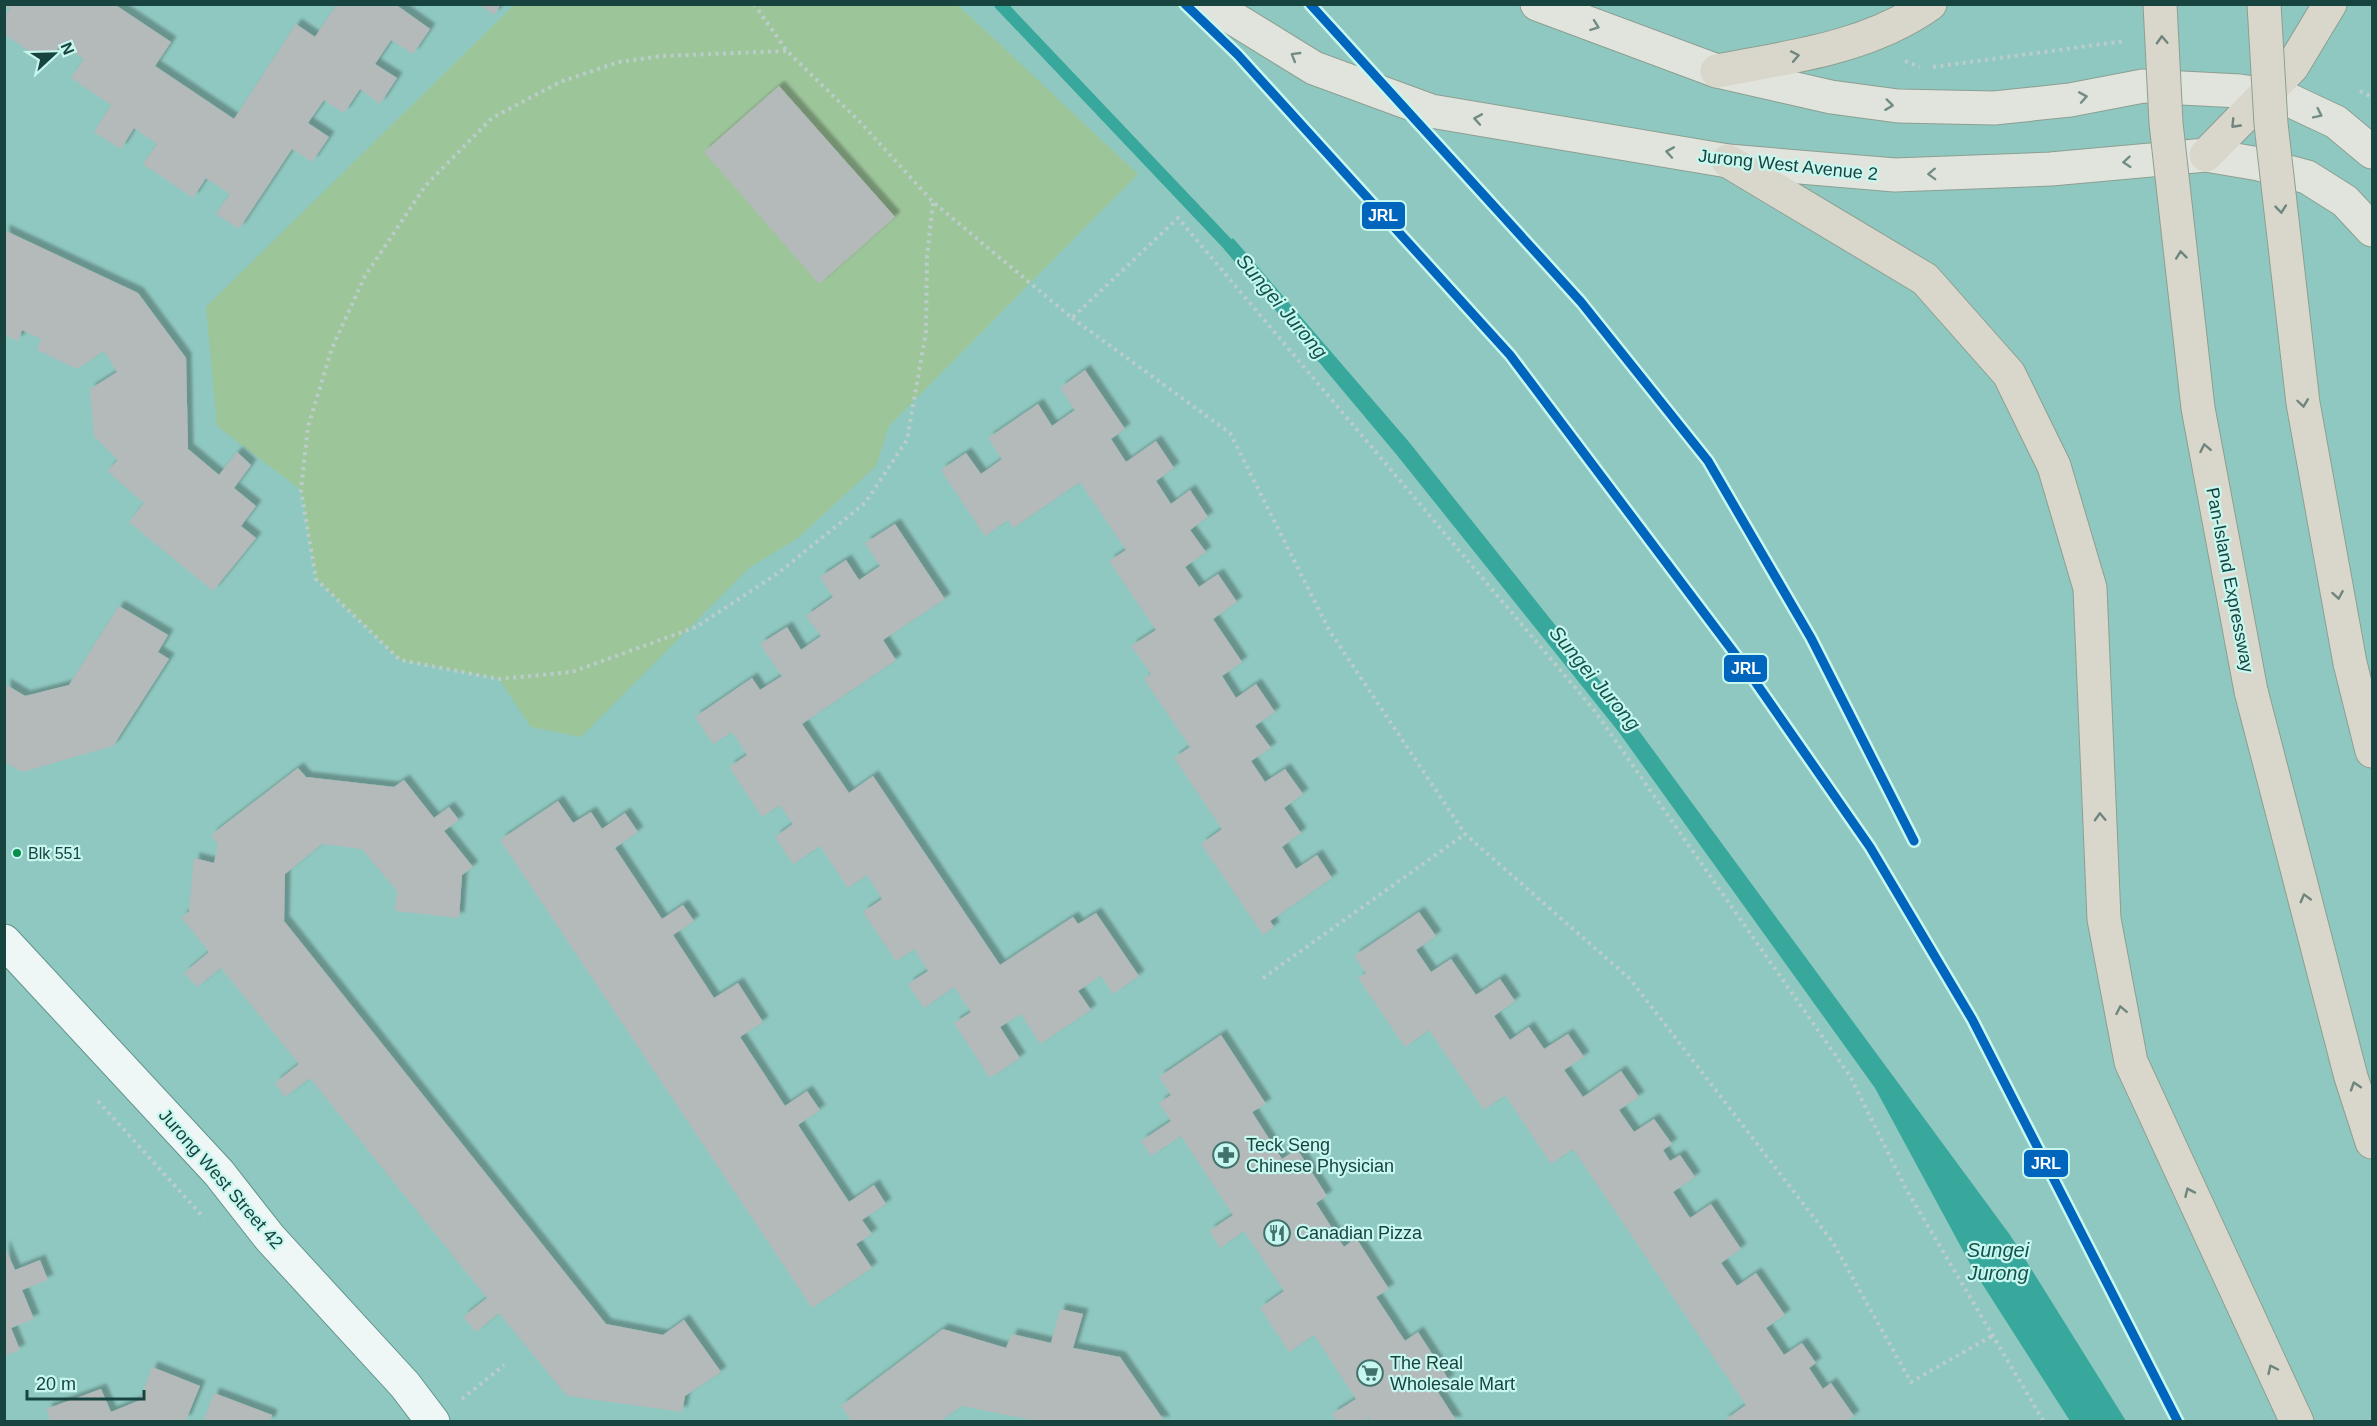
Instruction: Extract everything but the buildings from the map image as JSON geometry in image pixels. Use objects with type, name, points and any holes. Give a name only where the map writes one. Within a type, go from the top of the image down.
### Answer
[{"type":"highway","points":[[1717,71],[1829,49],[1888,29],[1930,4]]},
{"type":"highway","name":"Pan-Island Expressway","points":[[2160,4],[2166,123],[2198,408],[2251,691],[2351,1077],[2373,1142]]},
{"type":"highway","points":[[2264,4],[2271,124],[2303,403],[2350,663],[2373,751]]},
{"type":"highway","points":[[2206,154],[2292,67],[2330,4]]},
{"type":"highway","points":[[1728,161],[1925,279],[2009,375],[2054,466],[2090,588],[2104,919],[2131,1062],[2297,1422]]},
{"type":"main road","name":"Jurong West Avenue 2","points":[[1210,4],[1314,68],[1431,111],[1728,161],[1895,175],[2051,169],[2206,154],[2259,164],[2307,177],[2345,201],[2373,230]]},
{"type":"main road","points":[[1537,4],[1717,71],[1831,97],[1898,106],[1994,108],[2070,100],[2143,86],[2264,94],[2285,98],[2336,122],[2373,152]]},
{"type":"street","name":"Jurong West Street 42","points":[[4,941],[219,1173],[270,1238],[405,1385],[433,1421]]},
{"type":"path","points":[[754,4],[787,51],[860,122],[933,202],[1072,318],[1230,433],[1329,630],[1465,834],[1630,979],[1832,1241],[1911,1382],[1992,1336]]},
{"type":"path","points":[[787,51],[662,56],[619,62],[560,82],[492,118],[426,184],[365,276],[332,348],[308,427],[301,490],[316,579],[400,660],[499,679],[572,672],[696,627],[777,574],[865,503],[907,440],[926,332],[927,256],[933,202]]},
{"type":"path","points":[[1072,318],[1178,218],[1594,710],[1850,1076],[1906,1189],[2044,1422]]},
{"type":"path","points":[[1263,978],[1465,834]]},
{"type":"path","points":[[95,1097],[211,1226]]},
{"type":"path","points":[[433,1421],[504,1365]]},
{"type":"green space","points":[[514,5],[958,5],[1138,174],[889,426],[876,466],[798,538],[749,568],[581,737],[531,727],[499,679],[400,660],[316,579],[301,490],[217,426],[206,307]]},
{"type":"water","name":"Sungei Jurong","points":[[1233,238],[1409,442],[1631,720],[2010,1235],[2126,1421],[2070,1421],[1974,1271],[1875,1088],[1618,731],[1396,454],[1224,249]]},
{"type":"waterway","name":"Sungei Jurong","points":[[1000,4],[1239,256]]},
{"type":"transit line","name":"JRL","points":[[1185,4],[1238,55],[1510,355],[1747,670],[1870,847],[1972,1019],[2178,1422]]},
{"type":"transit line","name":"JRL","points":[[1310,4],[1581,302],[1708,461],[1811,638],[1914,841]]},
{"type":"place","name":"Blk 551","points":[[17,853]]},
{"type":"place","name":"Teck Seng Chinese Physician","points":[[1226,1155]]},
{"type":"place","name":"Canadian Pizza","points":[[1277,1233]]},
{"type":"place","name":"The Real Wholesale Mart","points":[[1370,1373]]}]
